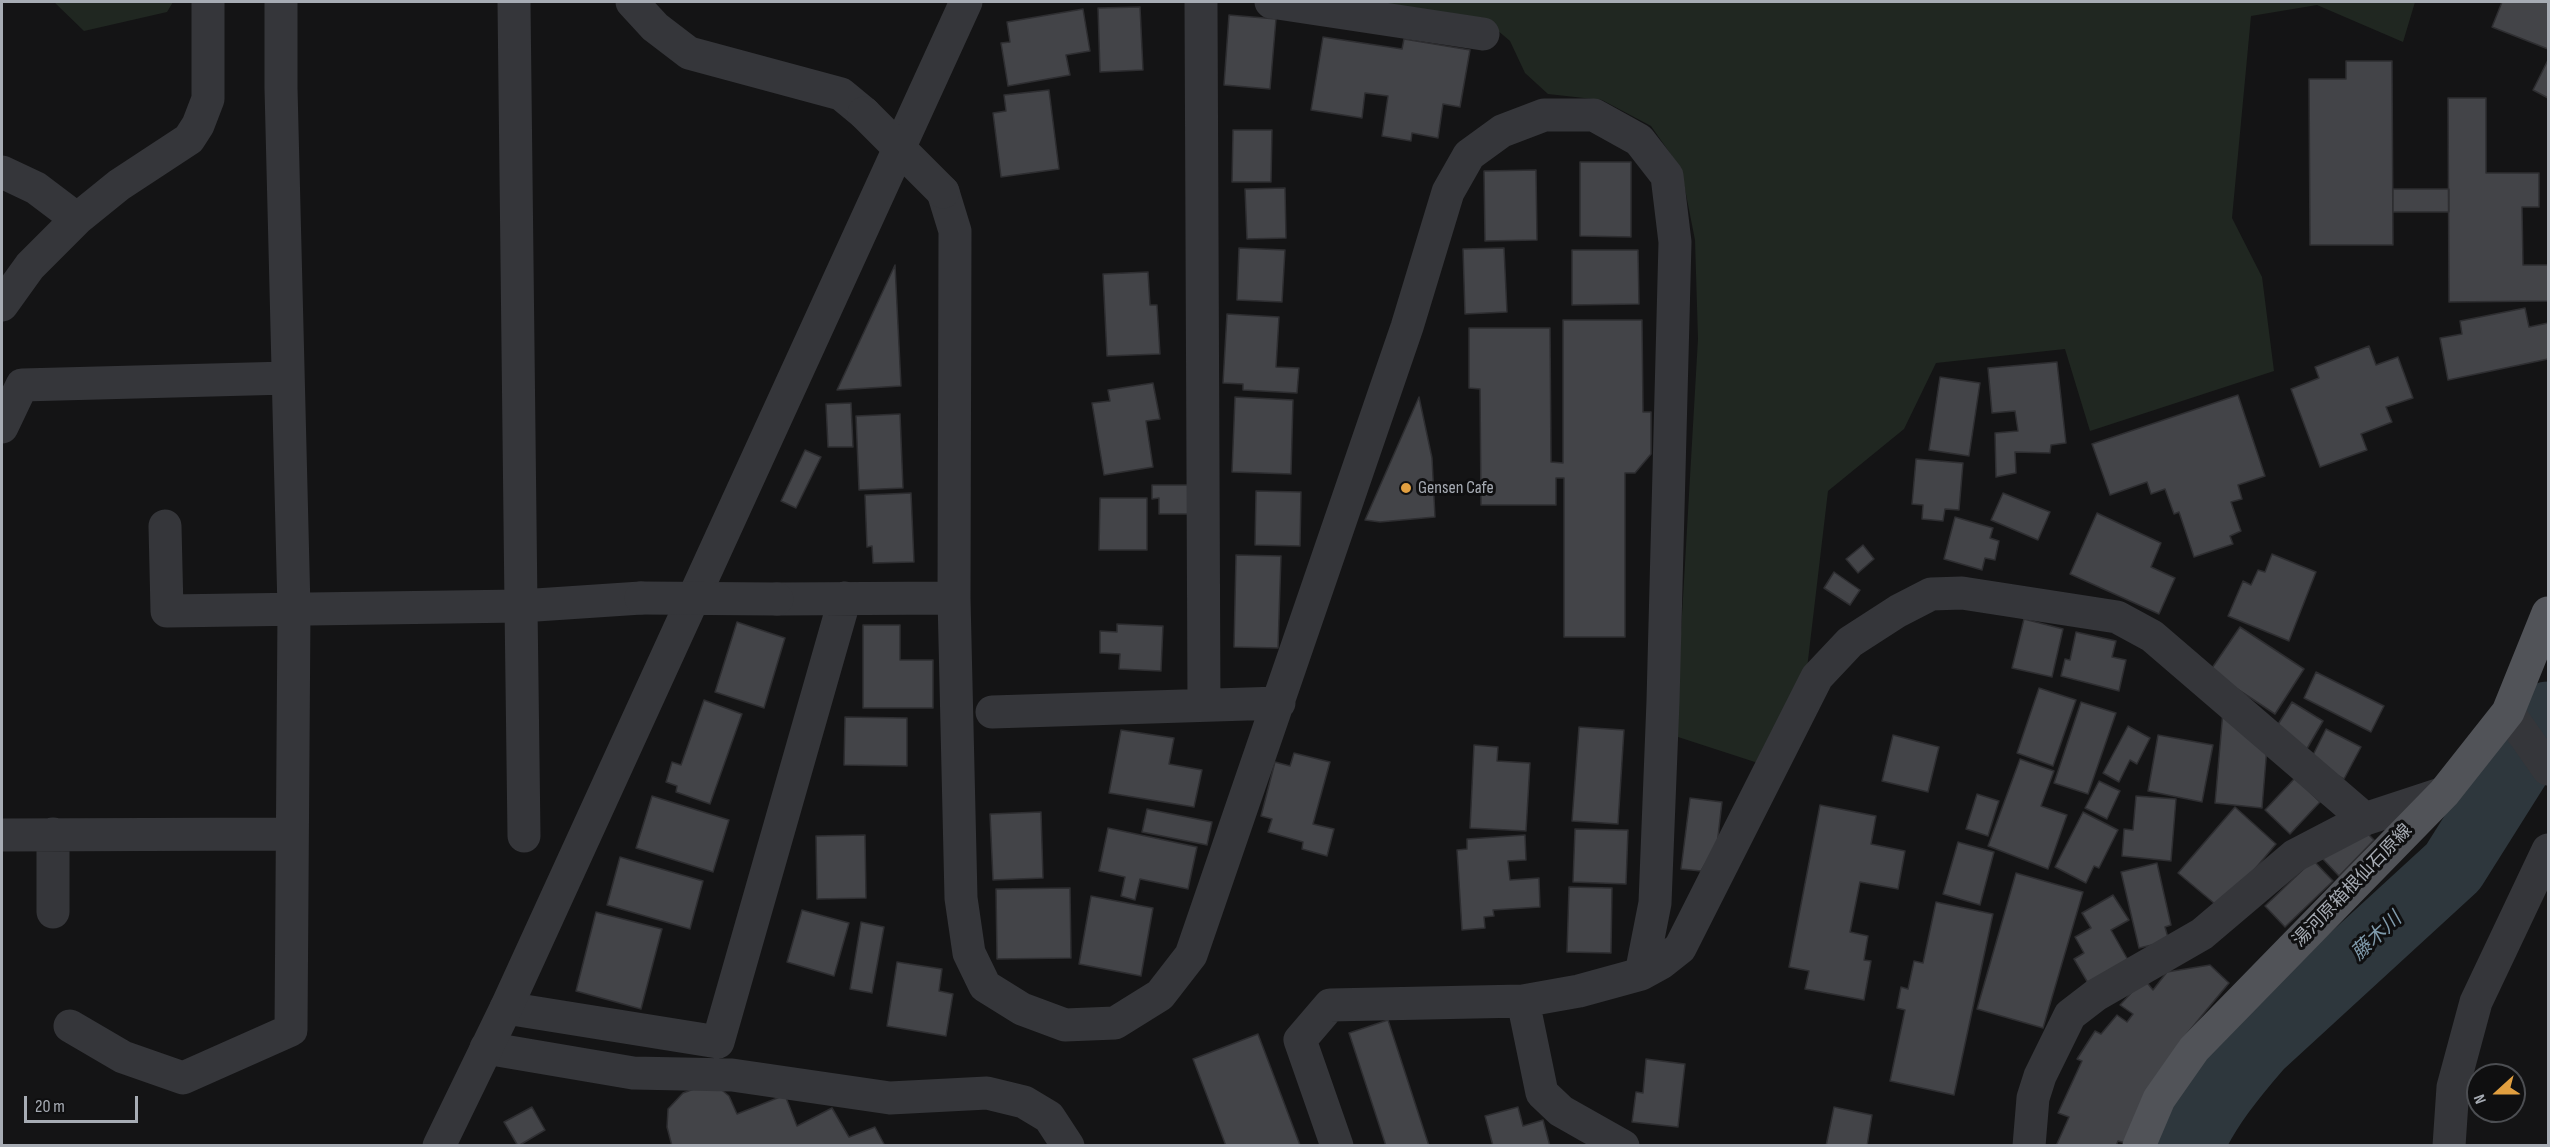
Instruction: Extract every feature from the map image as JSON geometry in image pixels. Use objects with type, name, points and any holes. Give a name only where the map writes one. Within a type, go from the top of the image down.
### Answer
[{"type":"main road","name":"湯河原箱根仙石原線","points":[[2139,1146],[2159,1099],[2194,1049],[2444,793],[2517,724],[2548,613]]},
{"type":"street","points":[[2,305],[30,266],[77,219],[119,185],[189,139],[198,126],[208,99],[208,2]]},
{"type":"street","points":[[70,1026],[123,1057],[183,1078],[291,1030],[294,609],[281,2]]},
{"type":"street","points":[[514,2],[524,836]]},
{"type":"street","points":[[632,2],[655,27],[689,53],[841,94],[864,113],[943,192],[956,231],[954,598],[961,898],[969,953],[985,986],[1022,1009],[1065,1025],[1115,1023],[1160,995],[1191,955],[1407,327],[1448,192],[1469,155],[1502,131],[1544,115],[1594,115],[1639,140],[1667,176],[1675,242],[1663,701],[1655,903],[1641,974]]},
{"type":"street","points":[[439,1146],[506,1008],[966,2]]},
{"type":"street","points":[[1201,2],[1204,705]]},
{"type":"street","points":[[1271,2],[1483,34]]},
{"type":"street","points":[[2,172],[36,188],[77,219]]},
{"type":"street","points":[[2,427],[22,385],[288,378]]},
{"type":"street","points":[[165,526],[167,611],[521,606],[641,598],[954,598]]},
{"type":"street","points":[[1337,1146],[1300,1040],[1330,1005],[1523,1001],[1579,991],[1641,974],[1661,963],[1680,948],[1817,676],[1850,642],[1898,611],[1931,594],[1962,593],[2117,617],[2152,636],[2365,819]]},
{"type":"street","points":[[506,1008],[718,1042],[845,598]]},
{"type":"street","points":[[992,712],[1279,703]]},
{"type":"street","points":[[2517,724],[2548,769]]},
{"type":"street","points":[[2029,1146],[2036,1087],[2070,1015],[2096,995],[2202,934],[2294,855],[2365,819],[2444,793]]},
{"type":"street","points":[[53,834],[53,912]]},
{"type":"street","points":[[2,835],[292,834]]},
{"type":"street","points":[[2449,1146],[2452,1088],[2476,1002],[2548,850]]},
{"type":"street","points":[[1523,1001],[1542,1093],[1561,1111],[1623,1146]]},
{"type":"street","points":[[486,1048],[633,1072],[732,1075],[890,1098],[987,1093],[1024,1102],[1048,1117],[1068,1146]]},
{"type":"shaded area","points":[[54,2],[173,2],[167,12],[84,31]]},
{"type":"shaded area","points":[[1358,2],[2415,2],[2403,42],[2317,5],[2251,16],[2232,218],[2262,277],[2274,371],[2090,431],[2065,349],[1936,363],[1904,429],[1828,491],[1806,677],[1758,763],[1675,736],[1698,339],[1695,240],[1681,169],[1651,126],[1602,100],[1548,94],[1525,73],[1510,41],[1483,18]]},
{"type":"building","points":[[2502,2],[2548,2],[2548,49],[2492,27]]},
{"type":"building","points":[[1140,7],[1143,70],[1100,72],[1098,8]]},
{"type":"building","points":[[1083,9],[1090,51],[1066,55],[1070,75],[1008,86],[1001,43],[1010,42],[1007,22]]},
{"type":"building","points":[[1229,15],[1276,19],[1270,89],[1224,85]]},
{"type":"building","points":[[1323,37],[1402,49],[1404,39],[1470,50],[1460,107],[1443,104],[1438,138],[1412,133],[1411,141],[1382,136],[1388,96],[1365,93],[1362,118],[1311,110]]},
{"type":"building","points":[[2548,60],[2548,98],[2533,90]]},
{"type":"building","points":[[2346,61],[2392,61],[2393,245],[2310,245],[2309,79],[2346,79]]},
{"type":"building","points":[[1049,90],[1059,169],[1001,177],[993,113],[1006,111],[1004,95]]},
{"type":"building","points":[[2448,98],[2486,98],[2486,173],[2539,173],[2539,207],[2522,207],[2523,265],[2548,265],[2548,301],[2449,302]]},
{"type":"building","points":[[1233,130],[1272,130],[1271,182],[1232,182]]},
{"type":"building","points":[[1580,162],[1631,162],[1631,237],[1580,236]]},
{"type":"building","points":[[1536,170],[1537,240],[1485,241],[1484,171]]},
{"type":"building","points":[[1285,188],[1286,238],[1247,239],[1245,189]]},
{"type":"building","points":[[2393,189],[2449,189],[2449,212],[2393,212]]},
{"type":"building","points":[[1239,248],[1285,250],[1282,302],[1237,300]]},
{"type":"building","points":[[1504,248],[1507,312],[1465,314],[1463,249]]},
{"type":"building","points":[[1572,250],[1638,250],[1639,304],[1572,305]]},
{"type":"building","points":[[895,265],[901,386],[837,390]]},
{"type":"building","points":[[1148,272],[1150,305],[1157,305],[1160,354],[1107,356],[1103,274]]},
{"type":"building","points":[[2525,308],[2529,327],[2548,323],[2548,359],[2448,380],[2440,338],[2462,334],[2460,321]]},
{"type":"building","points":[[1227,314],[1279,317],[1276,367],[1299,368],[1297,393],[1243,390],[1243,384],[1223,383]]},
{"type":"building","points":[[1563,320],[1642,320],[1643,412],[1651,412],[1651,454],[1635,473],[1625,473],[1625,637],[1564,637],[1564,478],[1556,478],[1556,505],[1481,505],[1480,389],[1469,388],[1469,328],[1550,328],[1551,462],[1563,463]]},
{"type":"building","points":[[2369,346],[2376,365],[2398,357],[2413,398],[2386,407],[2392,422],[2361,434],[2367,450],[2320,467],[2291,389],[2319,378],[2315,367]]},
{"type":"building","points":[[2057,362],[2066,443],[2051,445],[2050,453],[2015,452],[2016,473],[1996,477],[1995,433],[2018,431],[2015,411],[1992,413],[1988,368]]},
{"type":"building","points":[[1940,377],[1980,383],[1969,456],[1929,450]]},
{"type":"building","points":[[1153,383],[1160,419],[1146,421],[1153,467],[1104,475],[1092,403],[1110,401],[1108,390]]},
{"type":"building","points":[[2238,395],[2265,476],[2238,485],[2242,499],[2231,502],[2241,531],[2230,536],[2233,544],[2194,557],[2179,512],[2174,514],[2165,489],[2151,494],[2147,482],[2110,495],[2092,444]]},
{"type":"building","points":[[1235,397],[1293,400],[1291,474],[1232,472]]},
{"type":"building","name":"Gensen Cafe","points":[[1419,397],[1432,458],[1435,517],[1380,522],[1365,520]]},
{"type":"building","points":[[851,403],[853,447],[828,447],[826,404]]},
{"type":"building","points":[[900,414],[903,488],[859,490],[856,416]]},
{"type":"building","points":[[805,450],[821,457],[796,508],[781,501]]},
{"type":"building","points":[[1916,459],[1963,463],[1959,510],[1945,509],[1943,521],[1922,519],[1923,505],[1912,504]]},
{"type":"building","points":[[1152,485],[1190,485],[1189,514],[1159,514],[1159,498],[1152,499]]},
{"type":"building","points":[[1256,491],[1301,492],[1300,546],[1255,545]]},
{"type":"building","points":[[911,493],[914,562],[873,563],[872,546],[867,547],[865,495]]},
{"type":"building","points":[[2003,493],[2050,512],[2038,540],[1991,520]]},
{"type":"building","points":[[1100,498],[1147,498],[1147,550],[1099,550]]},
{"type":"building","points":[[2097,513],[2161,543],[2151,567],[2175,578],[2159,614],[2070,574]]},
{"type":"building","points":[[1955,517],[1993,528],[1990,538],[1999,541],[1995,560],[1985,558],[1982,570],[1944,559]]},
{"type":"building","points":[[1863,545],[1874,559],[1858,573],[1846,559]]},
{"type":"building","points":[[2272,554],[2316,572],[2289,641],[2228,616],[2243,581],[2251,585],[2258,570],[2265,572]]},
{"type":"building","points":[[1236,555],[1281,556],[1278,648],[1234,647]]},
{"type":"building","points":[[1834,572],[1860,590],[1850,605],[1824,588]]},
{"type":"building","points":[[2024,619],[2063,629],[2052,677],[2012,668]]},
{"type":"building","points":[[737,622],[785,638],[764,708],[715,692]]},
{"type":"building","points":[[1117,624],[1163,626],[1161,671],[1119,669],[1120,654],[1100,653],[1100,631],[1117,632]]},
{"type":"building","points":[[863,625],[900,625],[900,660],[933,660],[933,708],[863,708]]},
{"type":"building","points":[[2240,627],[2304,669],[2275,714],[2210,671]]},
{"type":"building","points":[[2076,632],[2116,641],[2112,657],[2126,660],[2119,691],[2061,676],[2065,659],[2070,660]]},
{"type":"building","points":[[2316,672],[2384,706],[2371,732],[2304,698]]},
{"type":"building","points":[[2039,688],[2076,700],[2053,766],[2017,753]]},
{"type":"building","points":[[704,700],[742,714],[710,804],[676,792],[677,786],[666,782],[672,762],[681,765]]},
{"type":"building","points":[[2081,702],[2116,713],[2088,794],[2054,783]]},
{"type":"building","points":[[2292,702],[2323,721],[2305,752],[2277,726]]},
{"type":"building","points":[[2223,711],[2267,747],[2262,808],[2215,803]]},
{"type":"building","points":[[845,717],[907,718],[907,766],[844,765]]},
{"type":"building","points":[[2128,726],[2150,738],[2137,764],[2130,760],[2119,782],[2103,773]]},
{"type":"building","points":[[1579,727],[1624,730],[1618,824],[1572,821]]},
{"type":"building","points":[[2326,729],[2361,747],[2344,779],[2310,761]]},
{"type":"building","points":[[1121,730],[1174,738],[1169,764],[1202,770],[1194,807],[1109,793]]},
{"type":"building","points":[[1893,735],[1939,747],[1928,792],[1882,781]]},
{"type":"building","points":[[2158,735],[2213,745],[2202,802],[2148,791]]},
{"type":"building","points":[[1474,745],[1498,747],[1497,761],[1530,763],[1526,831],[1470,828]]},
{"type":"building","points":[[1294,753],[1330,762],[1313,824],[1334,829],[1327,856],[1302,849],[1303,842],[1268,832],[1272,819],[1261,816],[1275,762],[1290,766]]},
{"type":"building","points":[[2020,759],[2054,771],[2041,806],[2067,815],[2048,869],[1988,846]]},
{"type":"building","points":[[2295,778],[2320,802],[2290,834],[2265,810]]},
{"type":"building","points":[[2099,781],[2120,791],[2107,819],[2085,808]]},
{"type":"building","points":[[1977,794],[1999,801],[1988,836],[1966,829]]},
{"type":"building","points":[[652,796],[729,820],[713,872],[636,848]]},
{"type":"building","points":[[2136,796],[2176,799],[2171,861],[2122,856],[2124,829],[2133,830]]},
{"type":"building","points":[[1690,798],[1722,802],[1717,845],[1701,871],[1681,869]]},
{"type":"building","points":[[1820,805],[1876,816],[1871,844],[1905,851],[1898,889],[1860,882],[1850,932],[1868,936],[1864,960],[1871,961],[1864,1000],[1805,989],[1809,971],[1789,967]]},
{"type":"building","points":[[2235,807],[2276,844],[2221,909],[2178,873]]},
{"type":"building","points":[[1147,809],[1212,822],[1207,845],[1142,832]]},
{"type":"building","points":[[1041,812],[1043,878],[993,880],[990,814]]},
{"type":"building","points":[[2083,812],[2118,830],[2099,868],[2094,866],[2086,883],[2055,867]]},
{"type":"building","points":[[1108,828],[1197,847],[1188,889],[1140,879],[1135,900],[1121,896],[1125,877],[1099,871]]},
{"type":"building","points":[[1575,829],[1628,830],[1626,884],[1573,882]]},
{"type":"building","points":[[2367,833],[2374,840],[2339,876],[2320,856]]},
{"type":"building","points":[[865,835],[866,898],[817,899],[816,836]]},
{"type":"building","points":[[1525,835],[1526,860],[1508,861],[1510,880],[1539,878],[1540,907],[1493,910],[1494,916],[1484,917],[1485,928],[1462,930],[1457,850],[1467,849],[1467,839]]},
{"type":"building","points":[[1958,842],[1994,852],[1980,905],[1943,894]]},
{"type":"building","points":[[620,857],[703,881],[690,929],[607,905]]},
{"type":"building","points":[[2313,860],[2333,881],[2285,927],[2265,906]]},
{"type":"building","points":[[2157,863],[2171,925],[2165,927],[2169,941],[2139,948],[2121,872]]},
{"type":"building","points":[[2016,873],[2083,892],[2043,1028],[1977,1009]]},
{"type":"building","points":[[1569,887],[1612,888],[1611,953],[1567,952]]},
{"type":"building","points":[[1070,888],[1071,958],[997,959],[996,889]]},
{"type":"building","points":[[2113,895],[2129,920],[2111,930],[2128,960],[2088,983],[2074,959],[2084,953],[2075,937],[2091,928],[2082,913]]},
{"type":"building","points":[[1091,896],[1153,908],[1141,976],[1079,964]]},
{"type":"building","points":[[1936,902],[1993,914],[1954,1095],[1890,1081],[1905,1010],[1897,1008],[1901,987],[1908,989],[1914,961],[1923,963]]},
{"type":"building","points":[[802,910],[849,923],[834,976],[787,962]]},
{"type":"building","points":[[596,912],[662,929],[641,1009],[576,991]]},
{"type":"building","points":[[861,922],[884,927],[872,993],[850,989]]},
{"type":"building","points":[[897,962],[942,969],[939,991],[953,994],[946,1036],[887,1026]]},
{"type":"building","points":[[2210,965],[2229,983],[2180,1042],[2125,1143],[2118,1141],[2116,1146],[2056,1146],[2069,1117],[2058,1113],[2082,1061],[2077,1059],[2095,1031],[2101,1034],[2117,1015],[2127,1022],[2133,1014],[2120,1005],[2144,979],[2153,990],[2167,972]]},
{"type":"building","points":[[1388,1020],[1429,1146],[1386,1146],[1349,1033]]},
{"type":"building","points":[[1258,1034],[1300,1145],[1226,1146],[1193,1059]]},
{"type":"building","points":[[1646,1059],[1685,1064],[1678,1127],[1632,1122],[1636,1092],[1643,1093]]},
{"type":"building","points":[[702,1086],[717,1086],[729,1096],[737,1114],[785,1095],[797,1126],[832,1108],[849,1137],[875,1127],[885,1146],[672,1146],[667,1127],[668,1109],[683,1093]]},
{"type":"building","points":[[532,1107],[545,1130],[518,1146],[504,1122]]},
{"type":"building","points":[[1518,1107],[1523,1126],[1543,1120],[1550,1146],[1493,1146],[1485,1116]]},
{"type":"building","points":[[1834,1107],[1872,1115],[1867,1146],[1826,1146]]},
{"type":"waterway","name":"藤木川","points":[[2189,1146],[2220,1093],[2259,1045],[2453,867],[2548,716]]},
{"type":"place","name":"Gensen Cafe","points":[[1406,488]]}]
